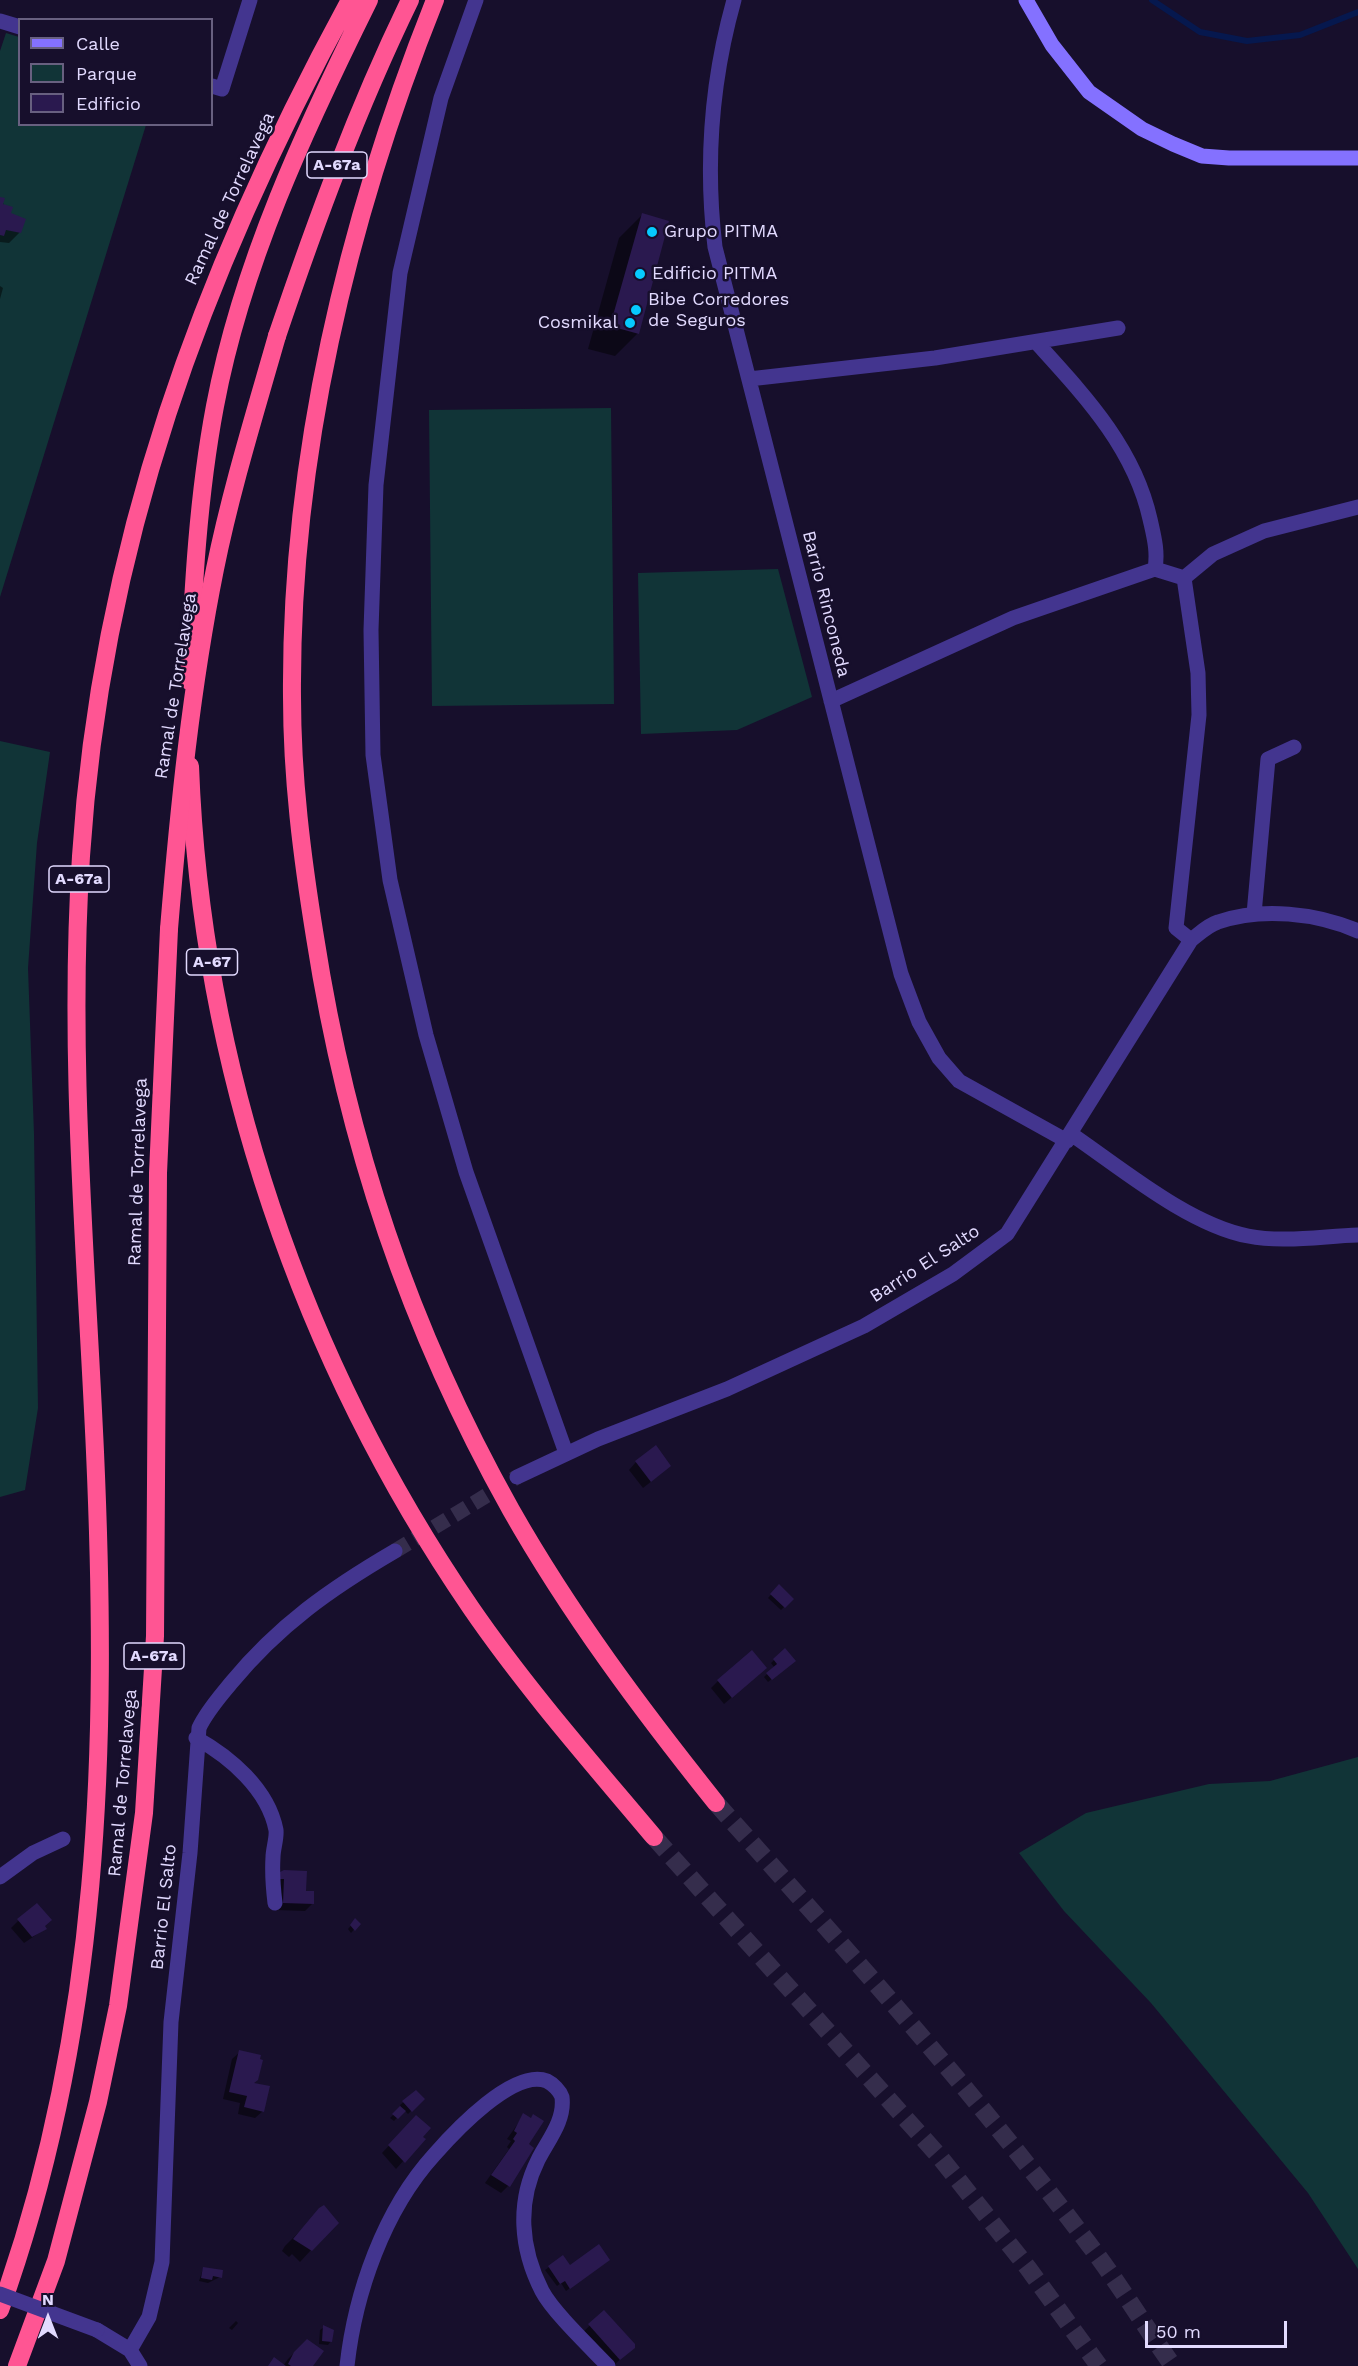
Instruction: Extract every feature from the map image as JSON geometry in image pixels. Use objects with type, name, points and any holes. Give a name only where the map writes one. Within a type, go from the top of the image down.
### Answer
[{"type":"highway","name":"Ramal de Torrelavega","points":[[0,2310],[40,2185],[65,2082],[82,1967],[96,1796],[100,1689],[98,1545],[76,1027],[81,853],[101,683],[128,552],[146,480],[212,284],[265,166],[350,0]]},
{"type":"highway","name":"A-67","points":[[369,0],[306,130],[275,205],[238,314],[215,405],[199,524],[189,681],[191,797],[208,939],[222,1019],[264,1188],[294,1274],[351,1403],[415,1519],[470,1607],[574,1743],[654,1837]]},
{"type":"highway","name":"Ramal de Torrelavega","points":[[17,2366],[56,2260],[98,2102],[118,2006],[144,1813],[155,1636],[158,1173],[169,929],[184,767],[206,616],[229,507],[278,336],[316,221],[350,132],[410,0]]},
{"type":"highway","points":[[435,0],[394,114],[348,267],[333,331],[311,452],[299,563],[292,691],[297,808],[307,890],[328,1013],[356,1141],[402,1280],[441,1373],[512,1511],[565,1598],[649,1719],[716,1803]]},
{"type":"street","points":[[213,86],[222,89],[250,0]]},
{"type":"street","points":[[476,0],[441,98],[427,149],[398,282],[376,496],[371,630],[373,755],[390,880],[426,1035],[466,1172],[566,1453]]},
{"type":"street","name":"Barrio Rinconeda","points":[[734,0],[721,46],[709,137],[710,209],[715,247],[902,974],[919,1022],[939,1058],[959,1081],[1069,1138],[1191,1215],[1220,1228],[1249,1236],[1358,1235]]},
{"type":"street","points":[[1026,0],[1052,45],[1089,92],[1133,123],[1173,144],[1202,156],[1358,158]]},
{"type":"street","points":[[0,21],[18,26]]},
{"type":"street","points":[[749,379],[935,358],[1118,328]]},
{"type":"street","points":[[1036,342],[1095,408],[1124,451],[1145,495],[1158,551],[1155,569]]},
{"type":"street","points":[[1184,578],[1213,554],[1264,531],[1358,507]]},
{"type":"street","points":[[831,701],[1013,618],[1155,569],[1184,578]]},
{"type":"street","points":[[1184,578],[1198,673],[1199,715],[1176,928],[1191,940]]},
{"type":"street","points":[[1254,914],[1268,759],[1294,747]]},
{"type":"street","name":"Barrio El Salto","points":[[517,1477],[566,1453],[727,1389],[853,1331],[952,1274],[1007,1234],[1191,940],[1216,922],[1254,914],[1292,914],[1344,925],[1358,932]]},
{"type":"street","name":"Barrio El Salto","points":[[130,2350],[149,2317],[155,2298],[164,2245],[171,2022],[190,1853],[196,1738],[199,1728],[211,1708],[242,1669],[279,1632],[329,1590],[395,1551]]},
{"type":"street","points":[[196,1738],[222,1752],[237,1767],[257,1789],[269,1812],[276,1831],[272,1875],[275,1903]]},
{"type":"street","points":[[0,1877],[33,1852],[63,1839]]},
{"type":"street","points":[[347,2366],[351,2328],[356,2309],[377,2251],[410,2185],[441,2147],[508,2088],[526,2079],[540,2079],[552,2084],[561,2094],[562,2108],[557,2126],[539,2158],[524,2195],[522,2217],[526,2243],[542,2292],[608,2366]]},
{"type":"street","points":[[0,2294],[97,2330],[130,2350],[140,2366]]},
{"type":"green space","points":[[6,33],[18,37],[18,126],[146,126],[0,597],[0,51]]},
{"type":"green space","points":[[611,408],[614,704],[432,706],[429,410]]},
{"type":"green space","points":[[778,569],[812,697],[737,730],[641,734],[638,573]]},
{"type":"green space","points":[[0,741],[50,752],[37,843],[28,968],[34,1134],[38,1408],[25,1490],[0,1497]]},
{"type":"green space","points":[[1358,1757],[1358,2269],[1308,2193],[1151,2003],[1064,1911],[1019,1853],[1086,1813],[1209,1784],[1270,1781]]},
{"type":"building","points":[[0,197],[5,198],[3,204],[13,207],[11,213],[26,219],[21,233],[6,230],[4,236],[0,235]]},
{"type":"building","name":"Edificio PITMA","points":[[642,213],[669,221],[639,334],[610,326]]},
{"type":"building","points":[[656,1445],[671,1466],[651,1482],[635,1461]]},
{"type":"building","points":[[779,1584],[794,1599],[785,1608],[770,1594]]},
{"type":"building","points":[[785,1648],[796,1661],[772,1680],[766,1673],[777,1664],[773,1659]]},
{"type":"building","points":[[752,1650],[767,1668],[732,1698],[717,1680]]},
{"type":"building","points":[[284,1870],[307,1871],[306,1891],[314,1891],[314,1904],[283,1903],[284,1879],[280,1879],[280,1872]]},
{"type":"building","points":[[37,1903],[52,1920],[45,1926],[47,1929],[32,1937],[17,1919]]},
{"type":"building","points":[[355,1918],[361,1924],[355,1931],[350,1925]]},
{"type":"building","points":[[239,2050],[261,2055],[260,2059],[263,2060],[258,2080],[254,2083],[270,2086],[264,2112],[244,2107],[247,2096],[229,2092]]},
{"type":"building","points":[[416,2090],[425,2099],[412,2112],[402,2101]]},
{"type":"building","points":[[400,2106],[406,2111],[398,2119],[392,2114]]},
{"type":"building","points":[[523,2113],[531,2118],[533,2114],[544,2121],[529,2144],[534,2148],[510,2187],[491,2175],[515,2141],[513,2139],[517,2133],[514,2131]]},
{"type":"building","points":[[416,2115],[431,2128],[423,2137],[426,2139],[405,2163],[388,2145]]},
{"type":"building","points":[[324,2205],[339,2223],[312,2251],[293,2239]]},
{"type":"building","points":[[599,2244],[610,2260],[570,2289],[565,2281],[560,2284],[548,2266],[563,2255],[570,2265]]},
{"type":"building","points":[[203,2267],[223,2270],[222,2278],[213,2276],[212,2280],[201,2278]]},
{"type":"building","points":[[604,2310],[635,2344],[635,2348],[620,2360],[588,2324]]},
{"type":"building","points":[[323,2325],[334,2330],[332,2342],[322,2341]]},
{"type":"building","points":[[307,2339],[324,2351],[313,2366],[288,2364],[294,2352]]},
{"type":"building","points":[[274,2357],[286,2366],[268,2366]]},
{"type":"waterway","points":[[1152,0],[1200,32],[1247,41],[1300,35],[1358,12]]},
{"type":"tunnel","points":[[395,1551],[517,1477]]},
{"type":"tunnel","points":[[716,1803],[906,2019],[999,2129],[1099,2258],[1173,2366]]},
{"type":"tunnel","points":[[654,1837],[939,2156],[1028,2268],[1099,2366]]},
{"type":"place","name":"Grupo PITMA","points":[[652,232]]},
{"type":"place","name":"Edificio PITMA","points":[[640,274]]},
{"type":"place","name":"Bibe Corredores de Seguros","points":[[636,310]]},
{"type":"place","name":"Cosmikal","points":[[630,323]]}]
